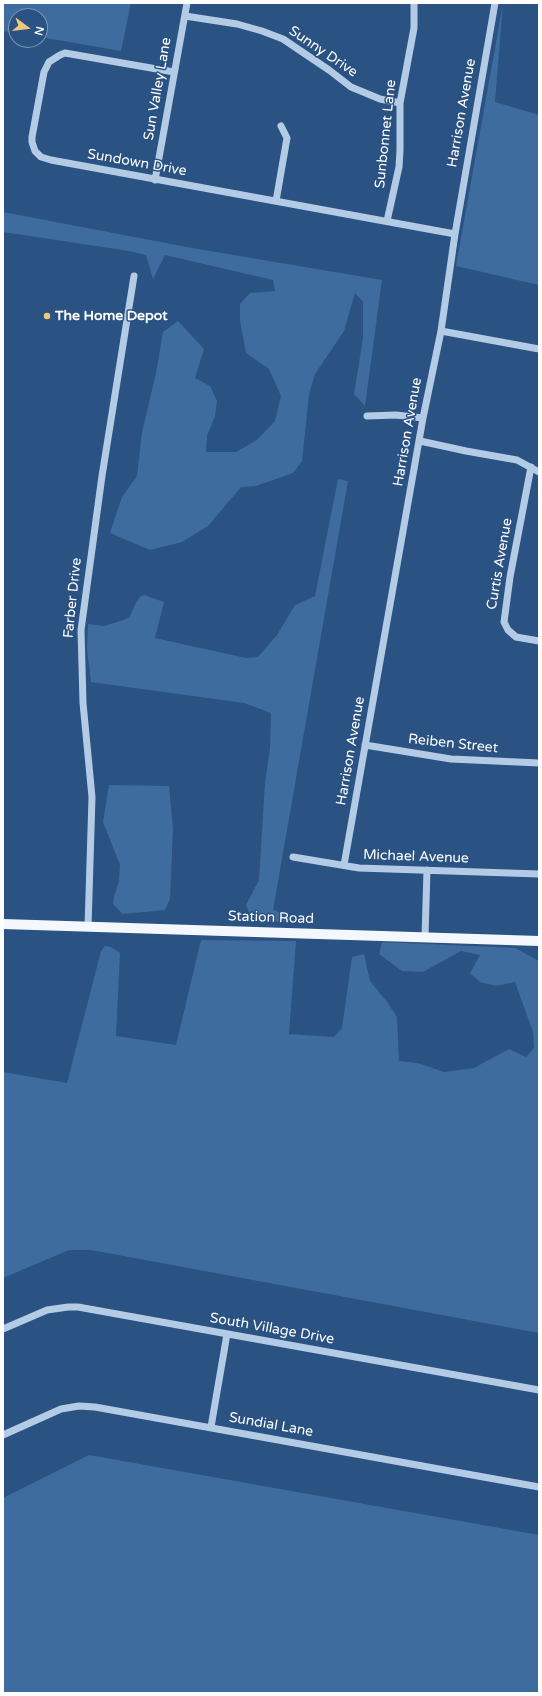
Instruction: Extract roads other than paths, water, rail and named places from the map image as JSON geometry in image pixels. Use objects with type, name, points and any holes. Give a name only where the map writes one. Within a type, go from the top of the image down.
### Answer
[{"type":"main road","name":"Station Road","points":[[5,923],[539,940]]},
{"type":"street","name":"Sun Valley Lane","points":[[155,180],[187,3]]},
{"type":"street","name":"Sunbonnet Lane","points":[[387,221],[400,155],[400,103],[414,28],[414,3]]},
{"type":"street","name":"Harrison Avenue","points":[[344,865],[441,331],[454,234],[495,3]]},
{"type":"street","name":"Sunny Drive","points":[[185,16],[237,24],[283,39],[312,58],[351,87],[380,99],[400,103]]},
{"type":"street","name":"Sundown Drive","points":[[174,72],[65,52],[49,62],[44,72],[32,142],[35,151],[41,157],[51,160],[155,180],[276,200],[454,234]]},
{"type":"street","points":[[276,200],[287,138],[281,126]]},
{"type":"street","name":"Farber Drive","points":[[88,926],[92,798],[83,702],[81,630],[101,484],[134,276]]},
{"type":"street","points":[[441,331],[539,349]]},
{"type":"street","points":[[367,416],[396,415],[424,418]]},
{"type":"street","points":[[420,441],[517,460],[539,472]]},
{"type":"street","name":"Curtis Avenue","points":[[532,467],[509,583],[504,622],[508,630],[516,637],[539,641]]},
{"type":"street","name":"Reiben Street","points":[[365,745],[451,759],[539,763]]},
{"type":"street","name":"Michael Avenue","points":[[293,857],[359,868],[539,874]]},
{"type":"street","points":[[425,937],[427,870]]},
{"type":"street","name":"South Village Drive","points":[[3,1329],[47,1310],[68,1307],[88,1308],[539,1390]]},
{"type":"street","points":[[211,1427],[227,1334]]},
{"type":"street","name":"Sundial Lane","points":[[3,1435],[61,1409],[79,1406],[95,1407],[539,1487]]},
{"type":"place","name":"The Home Depot","points":[[47,316]]}]
